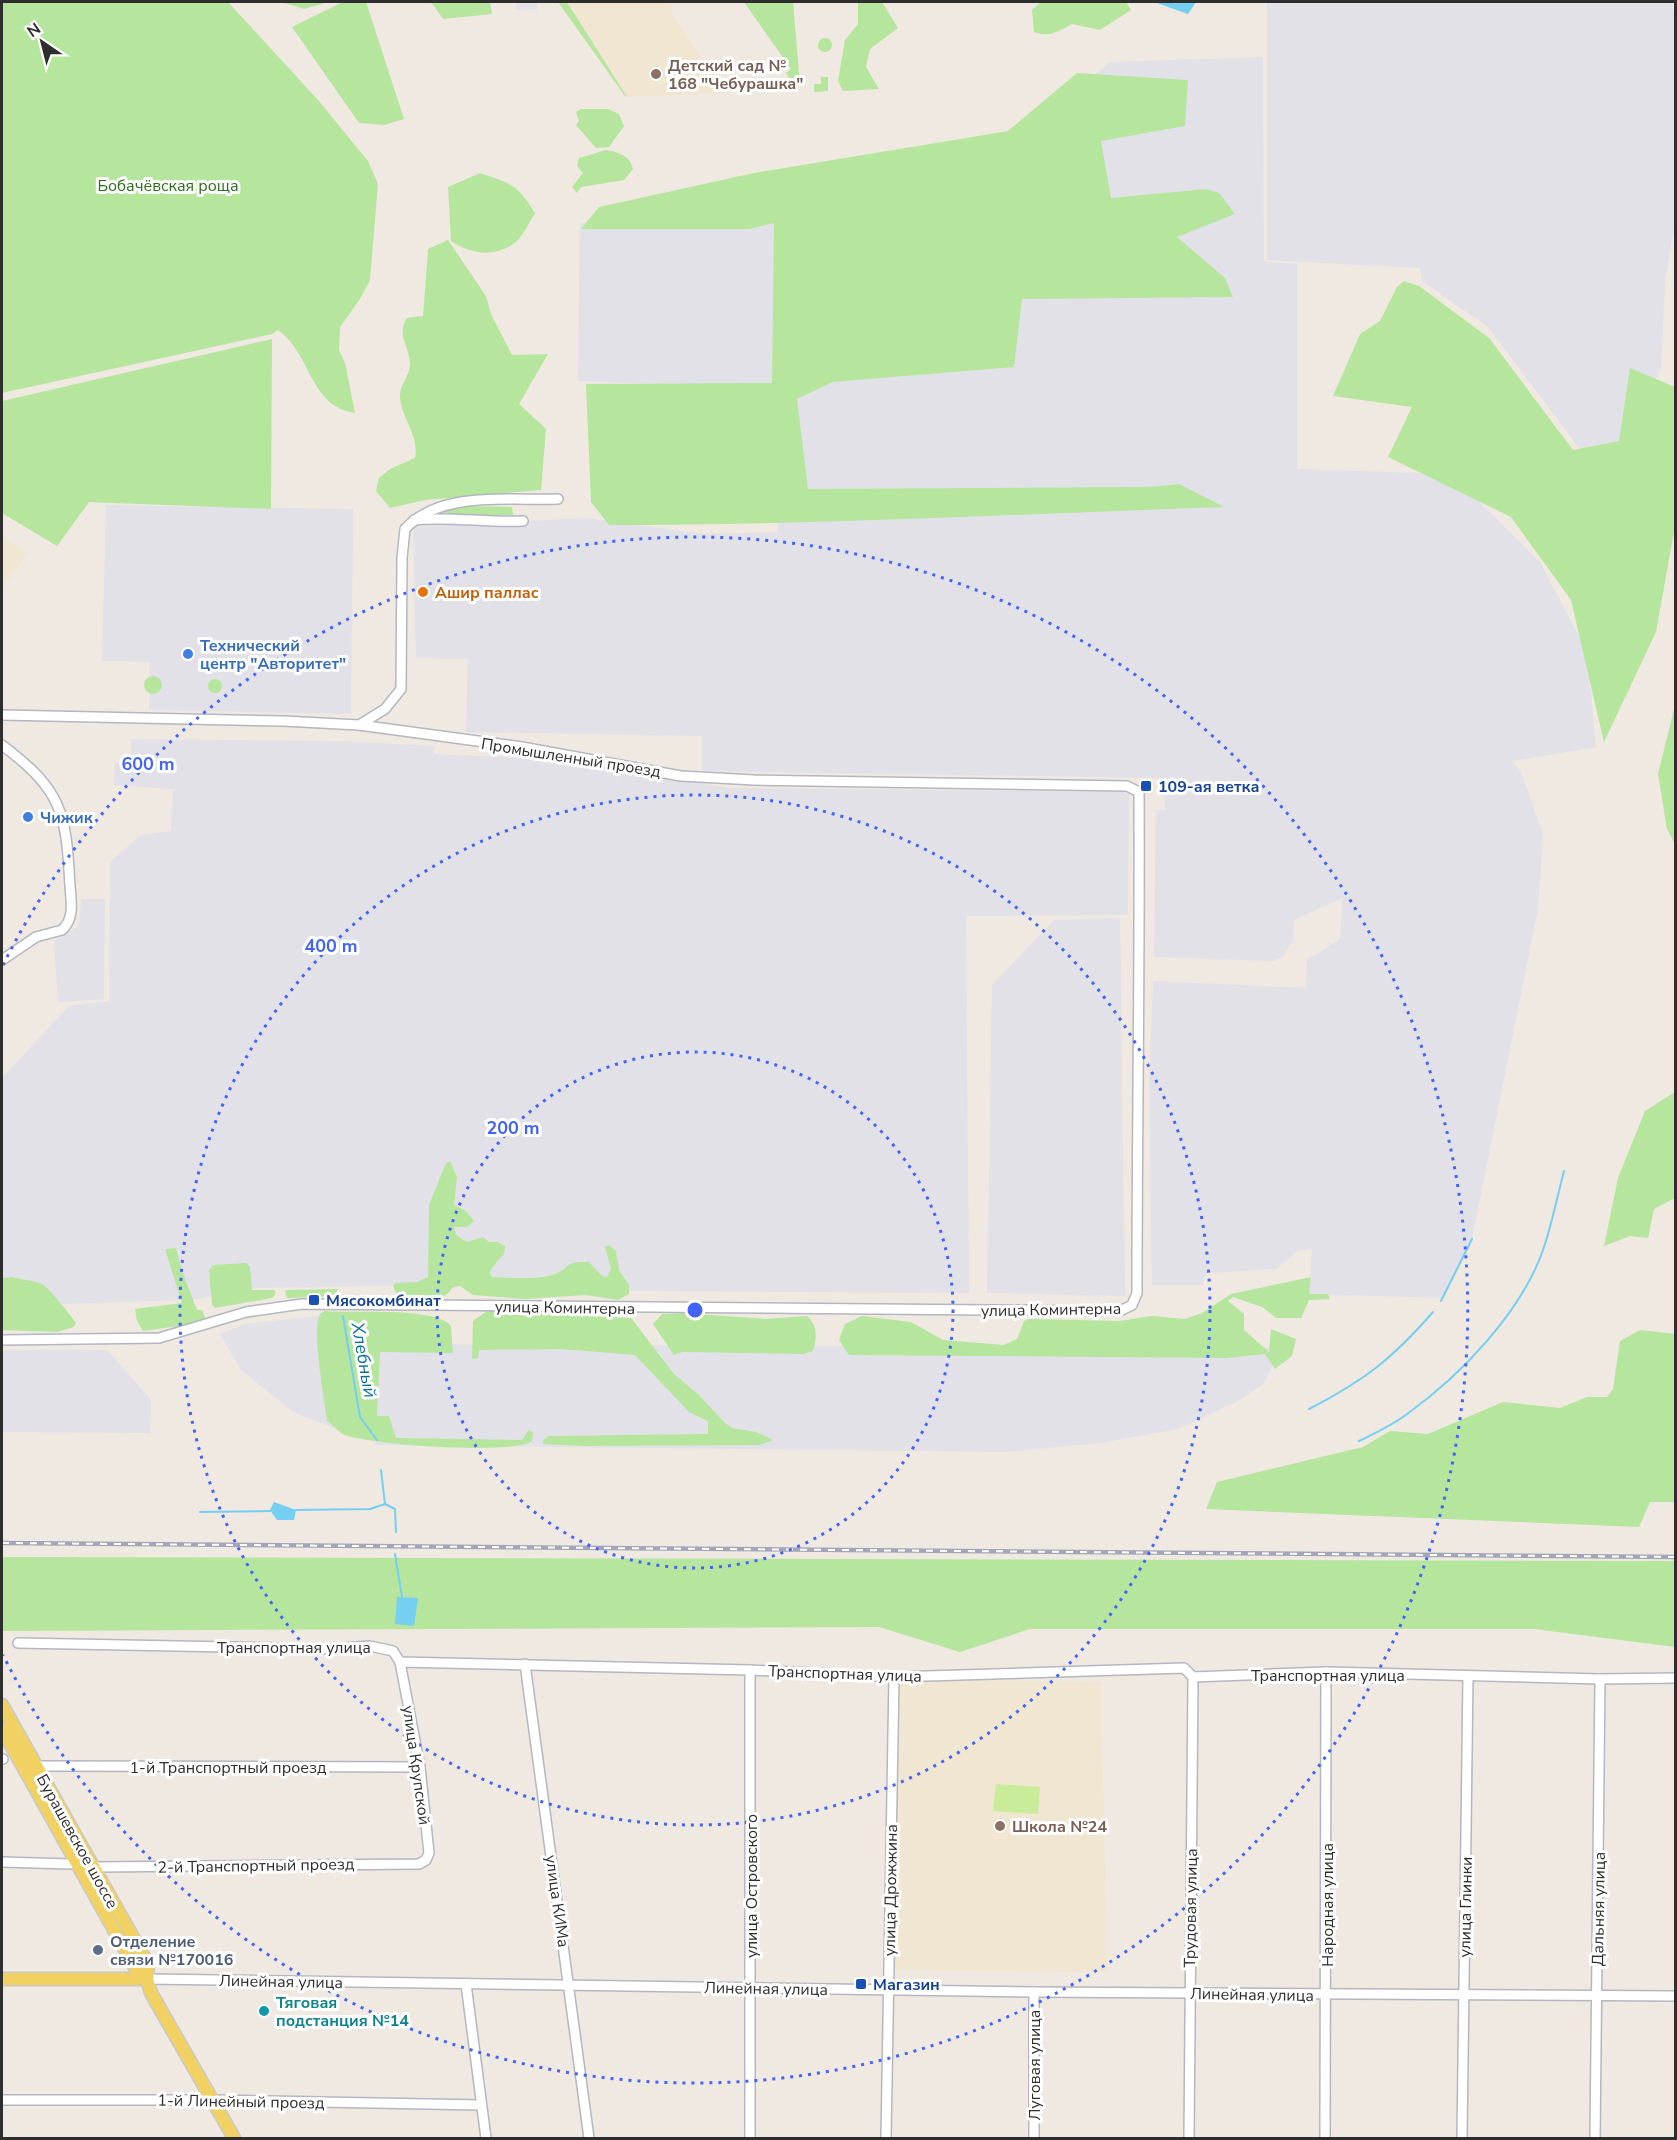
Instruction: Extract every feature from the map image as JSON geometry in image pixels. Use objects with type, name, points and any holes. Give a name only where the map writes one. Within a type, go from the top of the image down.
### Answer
[{"type":"main road","name":"Бурашевское шоссе","points":[[2,1705],[148,1964],[147,1979],[151,1993],[234,2139]]},
{"type":"main road","name":"Бурашевское шоссе","points":[[2,1729],[137,1971],[147,1979]]},
{"type":"main road","name":"Линейная улица","points":[[2,1980],[147,1979]]},
{"type":"street","points":[[359,725],[385,709],[401,688],[402,558],[405,530],[414,519],[436,507],[471,502],[558,499]]},
{"type":"street","points":[[414,519],[523,521]]},
{"type":"street","name":"Промышленный проезд","points":[[2,715],[283,721],[359,725],[534,748],[681,776],[754,780],[1127,786],[1139,792],[1137,1293],[1132,1305]]},
{"type":"street","points":[[2,745],[39,775],[59,808],[66,833],[71,909],[69,921],[62,930],[36,937],[2,960]]},
{"type":"street","name":"улица Коминтерна","points":[[2,1340],[159,1338],[246,1312],[302,1304],[1120,1311],[1132,1305]]},
{"type":"street","name":"Транспортная улица","points":[[18,1643],[330,1649],[370,1646],[393,1651],[400,1662],[750,1670],[894,1677],[1184,1668],[1193,1677],[1326,1672],[1600,1679],[1676,1678]]},
{"type":"street","name":"улица Крупской","points":[[400,1662],[420,1767],[429,1852],[426,1860],[419,1864]]},
{"type":"street","name":"улица КИМа","points":[[525,1664],[589,2139]]},
{"type":"street","name":"улица Островского","points":[[750,1670],[750,2139]]},
{"type":"street","name":"Народная улица","points":[[1325,2139],[1326,1672]]},
{"type":"street","name":"улица Глинки","points":[[1462,2139],[1468,1676]]},
{"type":"street","name":"улица Дрожжина","points":[[886,2139],[894,1677]]},
{"type":"street","name":"Трудовая улица","points":[[1189,2139],[1193,1677]]},
{"type":"street","name":"Дальняя улица","points":[[1595,2139],[1600,1679]]},
{"type":"street","name":"1-й Транспортный проезд","points":[[36,1766],[420,1767]]},
{"type":"street","points":[[2,1862],[70,1864],[75,1861]]},
{"type":"street","name":"2-й Транспортный проезд","points":[[93,1869],[97,1867],[419,1864]]},
{"type":"street","name":"Линейная улица","points":[[147,1979],[1034,1992],[1676,1996]]},
{"type":"street","points":[[466,1984],[486,2139]]},
{"type":"street","name":"Луговая улица","points":[[1034,1992],[1034,2139]]},
{"type":"street","name":"1-й Линейный проезд","points":[[2,2100],[212,2100],[482,2105]]},
{"type":"shaded area","points":[[516,2],[537,2],[538,9],[516,10]]},
{"type":"shaded area","points":[[567,2],[671,2],[672,14],[721,87],[720,91],[717,93],[627,97]]},
{"type":"shaded area","points":[[1267,2],[1671,2],[1676,19],[1676,215],[1665,283],[1661,368],[1621,450],[1580,449],[1488,327],[1422,281],[1420,268],[1267,260]]},
{"type":"shaded area","points":[[1263,57],[1264,262],[1297,264],[1297,469],[1419,473],[1468,491],[1540,562],[1587,652],[1596,747],[1512,761],[1521,772],[1543,834],[1538,909],[1472,1239],[1444,1298],[1309,1294],[1312,1249],[1298,1251],[1276,1269],[1207,1273],[1202,1285],[1152,1285],[1149,1084],[1153,981],[1306,988],[1307,960],[1340,939],[1343,889],[1342,898],[1294,920],[1293,940],[1283,957],[1274,961],[1154,957],[1156,810],[1165,810],[1163,778],[702,771],[702,736],[466,732],[468,659],[416,658],[413,527],[587,518],[703,534],[778,532],[779,388],[578,381],[580,223],[776,217],[1006,148],[1110,62]]},
{"type":"shaded area","points":[[106,505],[353,509],[351,714],[149,710],[149,662],[102,661]]},
{"type":"shaded area","points":[[2,538],[27,553],[2,588]]},
{"type":"shaded area","points":[[131,739],[339,741],[434,746],[434,754],[552,759],[731,788],[1129,792],[1128,915],[966,916],[969,1293],[631,1291],[440,1285],[257,1288],[191,1300],[2,1306],[2,1078],[69,1006],[109,1001],[110,862],[141,835],[171,831],[173,789],[114,785],[115,762],[131,762]]},
{"type":"shaded area","points":[[81,899],[105,899],[104,999],[58,1002],[54,941],[79,926]]},
{"type":"shaded area","points":[[1120,918],[1125,1296],[987,1293],[992,985],[1054,920]]},
{"type":"shaded area","points":[[324,1315],[334,1428],[293,1412],[241,1370],[220,1334],[244,1324]]},
{"type":"shaded area","points":[[375,1344],[1280,1349],[1264,1384],[1236,1402],[1178,1429],[1100,1443],[1004,1452],[375,1445]]},
{"type":"shaded area","points":[[2,1350],[107,1350],[151,1400],[150,1433],[2,1432]]},
{"type":"shaded area","name":"Школа №24","points":[[900,1680],[1101,1682],[1107,1972],[893,1970]]},
{"type":"green space","name":"Бобачёвская роща","points":[[2,2],[228,2],[318,100],[368,161],[378,184],[370,280],[340,327],[339,350],[345,363],[355,413],[340,409],[329,401],[312,378],[298,352],[278,330],[272,334],[2,393]]},
{"type":"green space","points":[[281,2],[329,2],[304,9]]},
{"type":"green space","points":[[343,2],[366,2],[404,119],[384,125],[359,123],[292,27]]},
{"type":"green space","points":[[431,2],[490,2],[492,14],[443,19]]},
{"type":"green space","points":[[558,2],[567,2],[627,97],[625,96]]},
{"type":"green space","points":[[744,2],[793,2],[800,85],[796,88],[786,73],[791,69]]},
{"type":"green space","points":[[858,2],[882,2],[898,28],[870,49],[866,67],[879,89],[843,91],[838,81],[845,40],[858,24]]},
{"type":"green space","points":[[1041,2],[1126,2],[1131,10],[1100,30],[1072,24],[1054,33],[1039,34],[1034,32],[1032,10]]},
{"type":"green space","points":[[822,38],[828,38],[832,45],[828,52],[822,52],[818,48],[818,42]]},
{"type":"green space","points":[[1077,73],[1188,80],[1185,126],[1101,141],[1111,198],[1206,189],[1219,193],[1235,214],[1177,237],[1225,278],[1233,297],[1022,299],[1014,367],[833,382],[797,399],[808,489],[1149,487],[1179,484],[1224,507],[840,521],[609,525],[591,502],[586,384],[772,383],[774,223],[749,229],[581,229],[599,207],[754,173],[1008,131]]},
{"type":"green space","points":[[821,77],[828,77],[828,91],[814,92],[814,84],[821,84]]},
{"type":"green space","points":[[581,109],[608,109],[619,114],[624,126],[609,147],[596,148],[576,125],[579,121],[576,112]]},
{"type":"green space","points":[[606,150],[623,155],[633,169],[624,180],[581,187],[577,193],[572,187],[583,173],[577,166],[579,158]]},
{"type":"green space","points":[[480,173],[513,186],[535,213],[517,241],[501,250],[484,253],[467,249],[451,241],[448,187]]},
{"type":"green space","points":[[448,240],[486,296],[491,314],[512,355],[548,354],[519,404],[546,429],[541,490],[425,500],[390,508],[376,491],[379,478],[390,469],[415,458],[416,450],[400,395],[410,363],[403,335],[404,324],[407,318],[423,316],[428,249]]},
{"type":"green space","points":[[1404,281],[1419,286],[1489,338],[1573,450],[1619,441],[1630,368],[1675,387],[1675,526],[1656,632],[1604,742],[1571,600],[1511,517],[1388,457],[1412,407],[1333,396],[1360,334],[1380,321],[1397,287]]},
{"type":"green space","points":[[272,339],[271,509],[89,502],[57,546],[2,513],[2,401]]},
{"type":"green space","points":[[468,506],[512,507],[513,515],[460,516],[442,512]]},
{"type":"green space","points":[[153,676],[161,681],[162,685],[157,693],[153,694],[145,689],[144,685],[149,677]]},
{"type":"green space","points":[[215,679],[220,681],[222,686],[220,691],[215,693],[210,691],[208,686],[210,681]]},
{"type":"green space","points":[[1675,705],[1675,844],[1667,829],[1658,774]]},
{"type":"green space","points":[[1675,1092],[1675,1198],[1654,1209],[1648,1238],[1630,1236],[1604,1246],[1618,1178],[1645,1111]]},
{"type":"green space","points":[[450,1161],[457,1177],[454,1205],[466,1211],[474,1221],[467,1227],[454,1227],[456,1235],[467,1242],[483,1237],[489,1242],[498,1242],[505,1246],[504,1253],[490,1273],[492,1277],[549,1276],[571,1264],[589,1262],[602,1276],[607,1277],[611,1269],[605,1247],[609,1245],[616,1251],[619,1270],[629,1285],[629,1294],[618,1300],[585,1295],[525,1299],[473,1295],[460,1286],[452,1288],[447,1294],[435,1300],[398,1298],[393,1286],[395,1283],[417,1282],[428,1277],[429,1205],[446,1163]]},
{"type":"green space","points":[[176,1248],[197,1310],[202,1310],[205,1318],[193,1324],[143,1331],[137,1321],[135,1309],[182,1303],[165,1249]]},
{"type":"green space","points":[[246,1263],[250,1267],[252,1290],[275,1290],[275,1295],[272,1298],[215,1308],[212,1304],[209,1270],[213,1265]]},
{"type":"green space","points":[[12,1277],[38,1282],[45,1286],[74,1320],[76,1323],[74,1327],[57,1332],[2,1330],[2,1278]]},
{"type":"green space","points":[[1311,1277],[1309,1294],[1328,1294],[1330,1299],[1309,1300],[1301,1318],[1276,1318],[1262,1307],[1233,1297],[1228,1301],[1244,1314],[1244,1330],[1269,1352],[1271,1329],[1296,1339],[1292,1356],[1275,1369],[1265,1354],[1227,1358],[849,1355],[839,1340],[845,1324],[862,1316],[911,1322],[943,1340],[1004,1345],[1017,1339],[1024,1321],[1029,1319],[1120,1321],[1151,1316],[1185,1319],[1202,1313],[1231,1294]]},
{"type":"green space","points":[[338,1289],[335,1296],[287,1298],[285,1290]]},
{"type":"green space","points":[[325,1311],[411,1313],[442,1320],[451,1326],[453,1353],[380,1352],[377,1416],[389,1416],[396,1438],[522,1440],[529,1430],[533,1433],[532,1441],[498,1447],[441,1447],[382,1442],[343,1434],[327,1421],[317,1332],[318,1320],[321,1313]]},
{"type":"green space","points":[[487,1311],[631,1318],[674,1374],[698,1394],[725,1423],[732,1428],[756,1432],[773,1440],[759,1445],[584,1446],[543,1444],[543,1440],[549,1436],[708,1434],[708,1421],[689,1412],[635,1355],[560,1349],[479,1350],[478,1358],[472,1359],[473,1321]]},
{"type":"green space","points":[[683,1313],[766,1319],[807,1316],[815,1328],[813,1351],[804,1354],[682,1352],[674,1355],[653,1324],[662,1314]]},
{"type":"green space","points":[[1640,1330],[1675,1334],[1676,1502],[1650,1502],[1639,1527],[1206,1509],[1217,1482],[1363,1447],[1390,1431],[1428,1434],[1503,1402],[1560,1408],[1587,1397],[1607,1397],[1613,1389],[1620,1341]]},
{"type":"green space","points":[[2,1557],[1675,1561],[1675,1647],[1534,1629],[1030,1629],[960,1652],[879,1627],[2,1631]]},
{"type":"green space","points":[[996,1784],[1040,1787],[1038,1814],[993,1811]]},
{"type":"water","points":[[1154,2],[1196,2],[1188,14]]},
{"type":"water","points":[[274,1502],[296,1510],[294,1520],[277,1520],[270,1510]]},
{"type":"water","points":[[397,1597],[418,1598],[414,1626],[395,1624]]},
{"type":"waterway","points":[[1359,1441],[1396,1422],[1427,1399],[1468,1362],[1504,1320],[1533,1274],[1543,1250],[1564,1171]]},
{"type":"waterway","points":[[1441,1301],[1472,1239]]},
{"type":"waterway","points":[[1309,1409],[1377,1367],[1391,1356],[1433,1312]]},
{"type":"waterway","name":"Хлебный","points":[[343,1316],[360,1417],[377,1440]]},
{"type":"waterway","name":"Хлебный","points":[[381,1470],[385,1504],[395,1509],[396,1532]]},
{"type":"waterway","points":[[296,1510],[370,1509],[385,1504]]},
{"type":"waterway","points":[[200,1512],[272,1511]]},
{"type":"waterway","name":"Хлебный","points":[[395,1554],[402,1597]]},
{"type":"railway","points":[[2,1543],[1676,1557]]},
{"type":"place","name":"Детский сад № 168 \"Чебурашка\"","points":[[656,74]]},
{"type":"place","name":"Ашир паллас","points":[[423,592]]},
{"type":"place","name":"Технический центр \"Авторитет\"","points":[[188,654]]},
{"type":"place","name":"109-ая ветка","points":[[1146,786]]},
{"type":"place","name":"Чижик","points":[[28,817]]},
{"type":"place","name":"Мясокомбинат","points":[[314,1300]]},
{"type":"place","name":"Школа №24","points":[[1000,1826]]},
{"type":"place","name":"Отделение связи №170016","points":[[98,1950]]},
{"type":"place","name":"Магазин","points":[[861,1984]]},
{"type":"place","name":"Тяговая подстанция №14","points":[[264,2011]]}]
